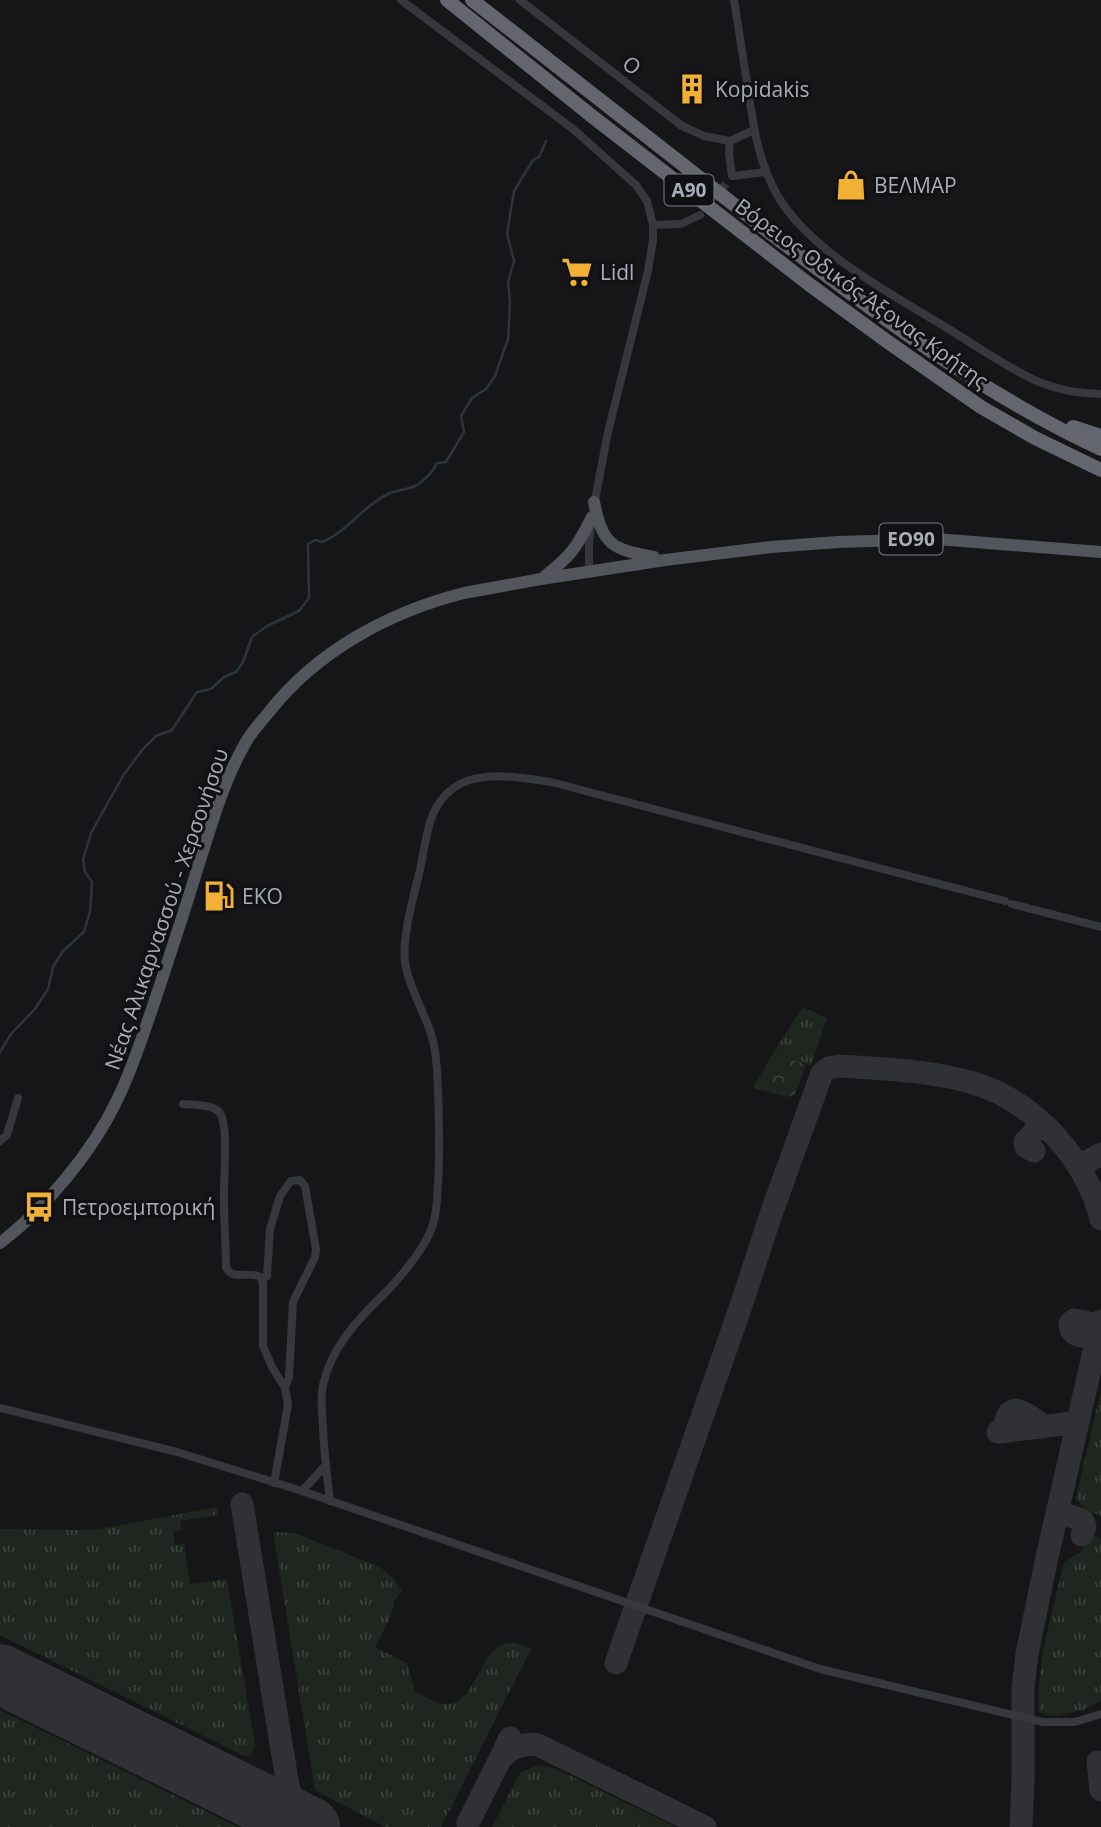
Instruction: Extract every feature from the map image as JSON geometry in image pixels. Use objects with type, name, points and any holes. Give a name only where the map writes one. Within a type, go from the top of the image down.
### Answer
[{"type":"highway","name":"Βόρειος Οδικός Άξονας Κρήτης","points":[[447,0],[593,117],[888,342],[981,407],[1035,438],[1101,470]]},
{"type":"highway","name":"Βόρειος Οδικός Άξονας Κρήτης","points":[[471,0],[855,298],[967,375],[1032,414],[1101,449]]},
{"type":"highway","points":[[916,341],[1035,408],[1082,431],[1101,436]]},
{"type":"main road","points":[[594,502],[599,526],[609,542],[626,551],[665,560]]},
{"type":"main road","points":[[541,579],[568,558],[592,517]]},
{"type":"main road","name":"Νέας Αλικαρνασσού - Χερσονήσου","points":[[0,1242],[29,1219],[60,1184],[93,1141],[117,1100],[140,1043],[223,794],[247,741],[278,699],[303,675],[336,650],[396,616],[442,599],[541,579],[665,560],[771,547],[905,539],[937,539],[1101,552]]},
{"type":"street","points":[[401,0],[573,129],[631,180],[645,196],[653,225],[653,240],[594,502],[589,571]]},
{"type":"street","name":"Ο","points":[[520,0],[682,126],[704,136],[730,141]]},
{"type":"street","points":[[734,0],[754,130],[766,172],[776,193],[796,221],[858,273],[1026,375],[1060,389],[1101,394]]},
{"type":"street","points":[[726,184],[732,176],[730,141],[754,130]]},
{"type":"street","points":[[732,176],[766,172]]},
{"type":"street","points":[[653,225],[681,224],[700,215]]},
{"type":"street","points":[[330,1501],[321,1404],[322,1388],[331,1361],[353,1327],[399,1280],[434,1223],[440,1141],[436,1062],[431,1034],[413,989],[405,957],[414,893],[431,821],[445,794],[457,785],[487,776],[551,782],[1101,927]]},
{"type":"street","points":[[0,1142],[7,1135],[18,1098]]},
{"type":"street","points":[[183,1104],[210,1107],[221,1114],[225,1131],[226,1267],[233,1275],[254,1274],[261,1277],[264,1295],[261,1335],[263,1346],[285,1388],[288,1405],[274,1483]]},
{"type":"street","points":[[261,1279],[267,1276],[270,1229],[280,1196],[290,1181],[300,1180],[304,1186],[316,1249],[315,1257],[293,1302],[289,1377],[285,1388]]},
{"type":"street","points":[[0,1408],[177,1452],[302,1491],[820,1669],[1043,1723],[1075,1722],[1101,1714]]},
{"type":"street","points":[[302,1491],[325,1466]]},
{"type":"green space","points":[[802,1008],[827,1018],[811,1066],[774,1051]]},
{"type":"green space","points":[[774,1051],[806,1065],[795,1094],[789,1097],[753,1088]]},
{"type":"green space","points":[[1101,1390],[1101,1516],[1082,1507],[1076,1498]]},
{"type":"green space","points":[[217,1507],[218,1515],[180,1521],[181,1530],[173,1532],[175,1545],[184,1544],[190,1584],[227,1579],[255,1745],[251,1755],[244,1756],[0,1635],[0,1529],[100,1529]]},
{"type":"green space","points":[[273,1532],[295,1533],[380,1567],[394,1579],[402,1590],[394,1601],[391,1616],[375,1647],[407,1663],[415,1692],[433,1701],[441,1704],[457,1702],[466,1694],[493,1651],[503,1645],[515,1643],[531,1649],[441,1827],[385,1827],[315,1790]]},
{"type":"green space","points":[[1093,1535],[1101,1539],[1101,1700],[1084,1710],[1056,1716],[1039,1713],[1043,1656],[1064,1562],[1079,1553]]},
{"type":"green space","points":[[0,1710],[238,1827],[0,1827]]},
{"type":"green space","points":[[538,1765],[554,1768],[676,1827],[492,1827],[520,1773]]},
{"type":"waterway","points":[[0,1052],[11,1034],[35,1009],[48,989],[53,967],[63,951],[84,932],[90,912],[92,882],[85,872],[83,860],[91,833],[123,776],[142,750],[156,736],[172,730],[197,692],[211,689],[224,677],[236,672],[243,662],[252,637],[267,626],[299,611],[309,598],[308,544],[315,540],[322,542],[331,538],[379,499],[421,482],[437,463],[446,462],[464,432],[461,416],[472,398],[486,389],[495,376],[508,339],[508,282],[514,261],[507,234],[514,191],[533,160],[539,157],[546,141]]},
{"type":"taxiway","points":[[616,1663],[822,1073],[839,1066],[940,1075],[973,1083],[1017,1103],[1054,1135],[1070,1154],[1094,1196],[1101,1219]]},
{"type":"taxiway","points":[[1034,1151],[1026,1147],[1025,1142],[1038,1130],[1048,1128]]},
{"type":"taxiway","points":[[1076,1163],[1083,1164],[1101,1154]]},
{"type":"taxiway","points":[[1097,1341],[1076,1334],[1070,1324],[1074,1320],[1093,1324],[1099,1332]]},
{"type":"taxiway","points":[[1021,1827],[1023,1688],[1027,1654],[1101,1321]]},
{"type":"taxiway","points":[[1009,1431],[1005,1424],[1011,1412],[1016,1410],[1027,1414],[1043,1426]]},
{"type":"taxiway","points":[[998,1432],[1072,1423],[1077,1426]]},
{"type":"taxiway","points":[[242,1504],[288,1786],[298,1815],[313,1827]]},
{"type":"taxiway","points":[[1057,1515],[1065,1514],[1082,1520],[1085,1526],[1082,1535]]},
{"type":"taxiway","points":[[510,1738],[500,1759],[517,1747],[538,1745],[705,1827]]},
{"type":"taxiway","points":[[468,1823],[500,1759]]},
{"type":"taxiway","points":[[1098,1762],[1101,1790]]},
{"type":"runway","points":[[0,1674],[310,1827]]},
{"type":"tunnel","points":[[706,208],[726,184]]},
{"type":"place","name":"Kopidakis","points":[[692,89]]},
{"type":"place","name":"ΒΕΛΜΑΡ","points":[[851,185]]},
{"type":"place","name":"Lidl","points":[[577,272]]},
{"type":"place","name":"EKO","points":[[219,896]]},
{"type":"place","name":"Πετροεμπορική","points":[[39,1207]]}]
